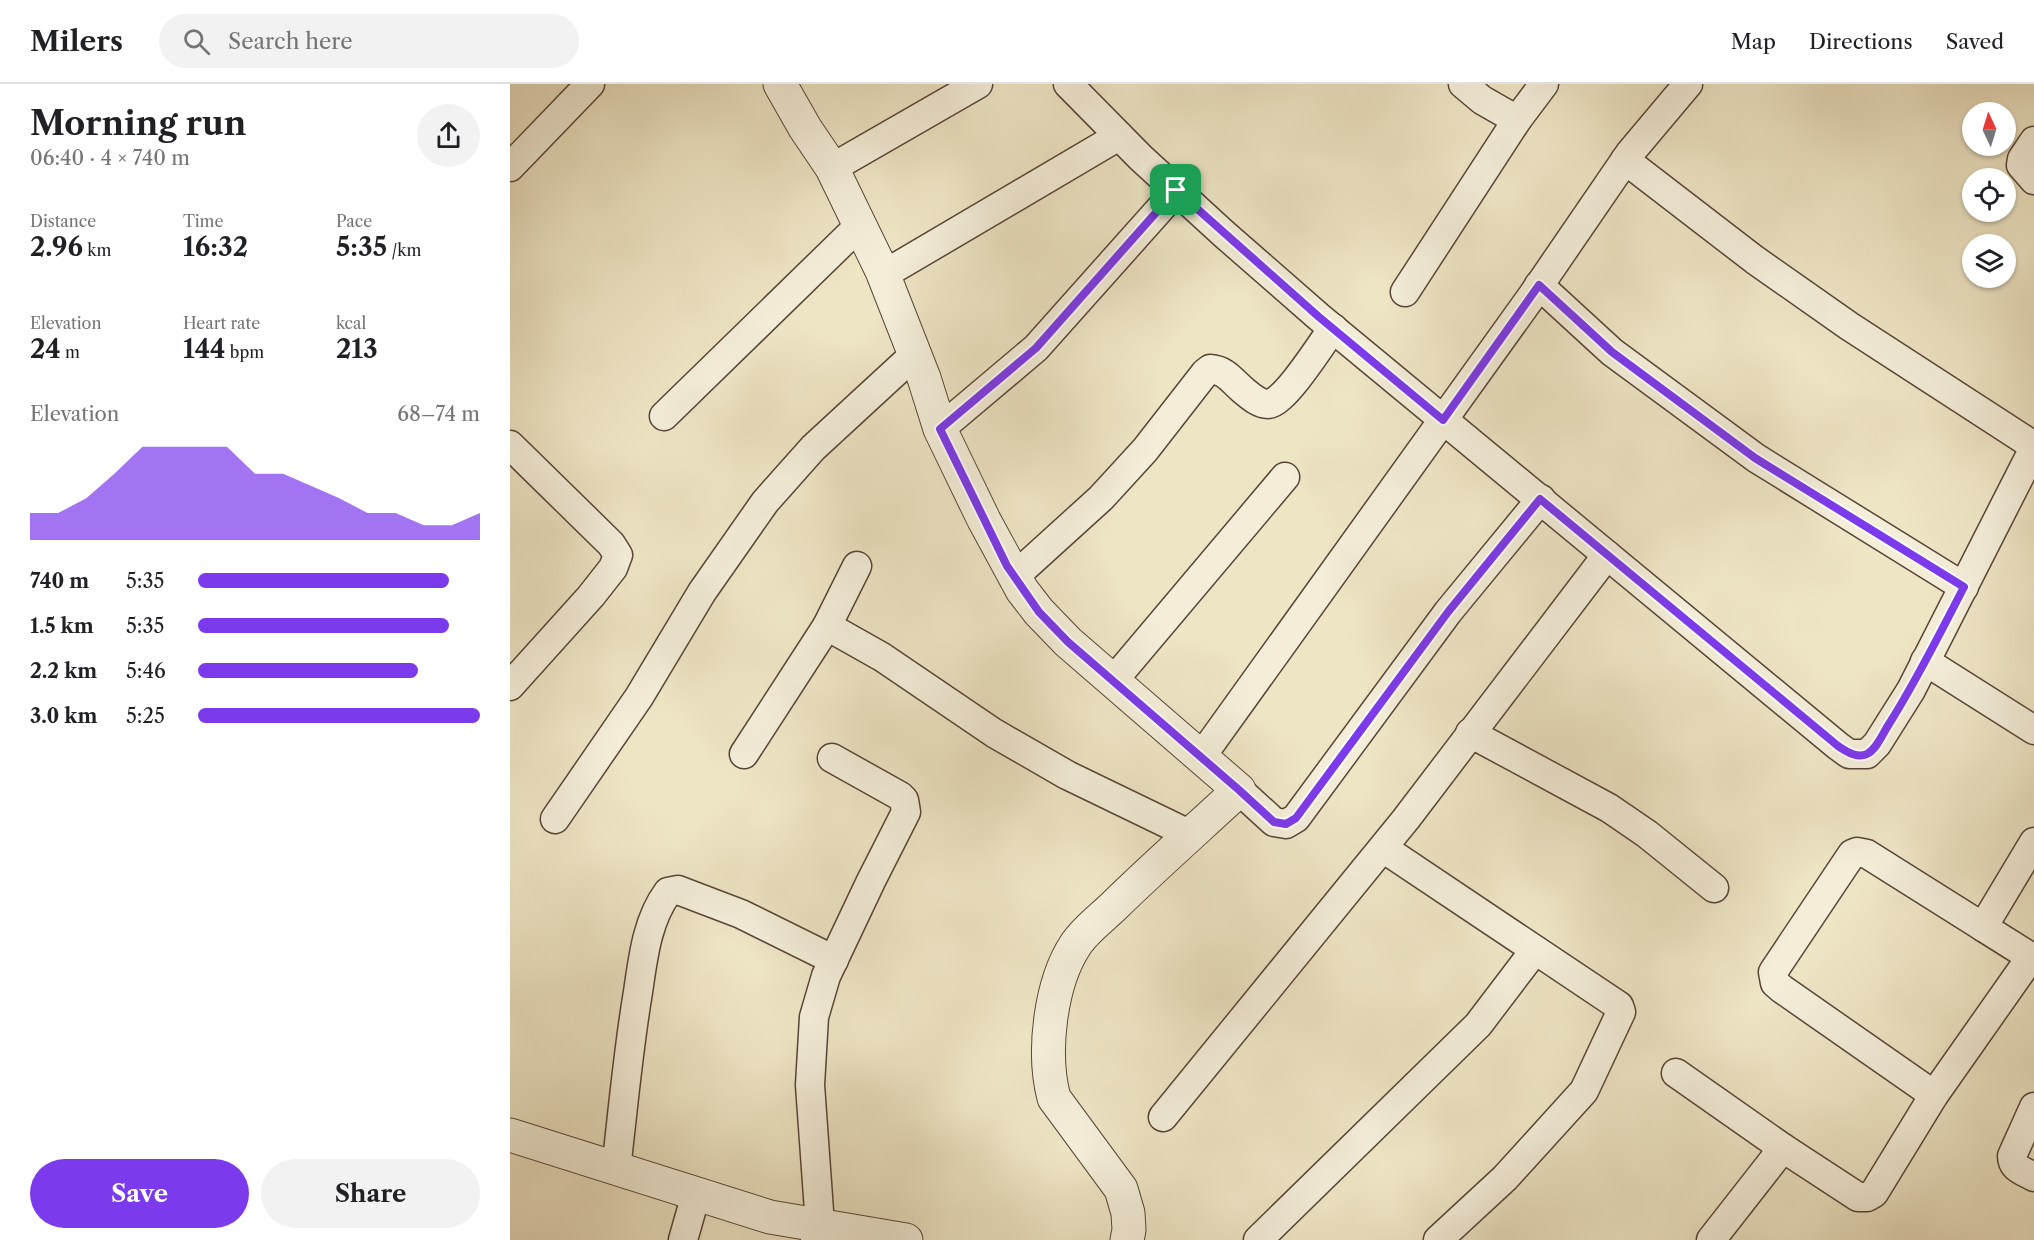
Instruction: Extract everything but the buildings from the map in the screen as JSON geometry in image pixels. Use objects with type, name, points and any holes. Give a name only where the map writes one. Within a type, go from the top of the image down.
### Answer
[{"type":"street","points":[[510,167],[590,84]]},
{"type":"street","points":[[780,84],[805,128],[832,168],[860,225],[915,354],[940,429],[1014,577],[1039,612],[1068,642],[1274,822],[1286,824],[1296,818],[1448,612],[1540,499]]},
{"type":"street","points":[[832,168],[978,84]]},
{"type":"street","points":[[1068,84],[1176,190],[1333,328],[1772,693],[1849,754],[1867,754],[1877,744],[1911,690],[2034,447],[1850,327],[1755,260],[1625,160]]},
{"type":"street","points":[[1463,84],[1482,100],[1517,120]]},
{"type":"street","points":[[1405,292],[1517,120],[1544,84]]},
{"type":"street","points":[[1201,757],[1443,420],[1677,88]]},
{"type":"street","points":[[883,275],[1119,136]]},
{"type":"street","points":[[2034,141],[2020,165],[2034,180]]},
{"type":"street","points":[[940,429],[1036,348],[1176,190]]},
{"type":"street","points":[[664,416],[860,225]]},
{"type":"street","points":[[1539,285],[1612,352],[1755,458],[1964,587]]},
{"type":"street","points":[[1014,577],[1101,498],[1144,450],[1210,369],[1223,372],[1253,399],[1267,405],[1278,402],[1333,328]]},
{"type":"street","points":[[555,819],[639,697],[702,592],[765,502],[813,448],[915,354]]},
{"type":"street","points":[[510,445],[611,544],[618,555],[613,568],[591,596],[510,686]]},
{"type":"street","points":[[1113,681],[1285,477]]},
{"type":"street","points":[[1163,1117],[1383,848],[1607,555]]},
{"type":"street","points":[[744,754],[827,626],[857,566]]},
{"type":"street","points":[[827,626],[882,657],[994,733],[1067,775],[1191,835]]},
{"type":"street","points":[[1925,661],[2034,730]]},
{"type":"street","points":[[1470,733],[1609,808],[1647,834],[1714,888]]},
{"type":"street","points":[[818,1233],[810,1085],[814,1017],[826,976],[906,812],[904,800],[900,796],[832,758]]},
{"type":"street","points":[[1127,1240],[1128,1214],[1121,1189],[1054,1098],[1050,1083],[1048,1056],[1059,980],[1077,943],[1239,790]]},
{"type":"street","points":[[1983,927],[2034,842]]},
{"type":"street","points":[[1383,848],[1619,1006],[1622,1012],[1584,1090],[1572,1106],[1505,1178],[1438,1240]]},
{"type":"street","points":[[1677,1073],[1783,1148],[1858,1197],[1867,1197],[1874,1193],[1934,1095],[2032,958],[1867,854],[1857,852],[1852,855],[1773,972],[1773,977],[1775,983],[1782,989],[1934,1095]]},
{"type":"street","points":[[616,1169],[633,1022],[644,957],[653,920],[668,892],[678,890],[741,914],[834,960]]},
{"type":"street","points":[[1258,1240],[1478,1025],[1535,950]]},
{"type":"street","points":[[2034,1107],[2012,1156],[2012,1163],[2015,1167],[2034,1177]]},
{"type":"street","points":[[510,1135],[818,1233],[906,1240]]},
{"type":"street","points":[[1712,1240],[1783,1148]]},
{"type":"street","points":[[683,1240],[696,1194]]},
{"type":"route","points":[[1176,190],[1319,317],[1443,420],[1539,285],[1612,352],[1755,458],[1964,587],[1911,690],[1877,744],[1867,754],[1849,754],[1772,693],[1540,499],[1448,612],[1296,818],[1286,824],[1274,822],[1068,642],[1039,612],[1007,566],[940,429],[1036,348],[1176,190]]}]
